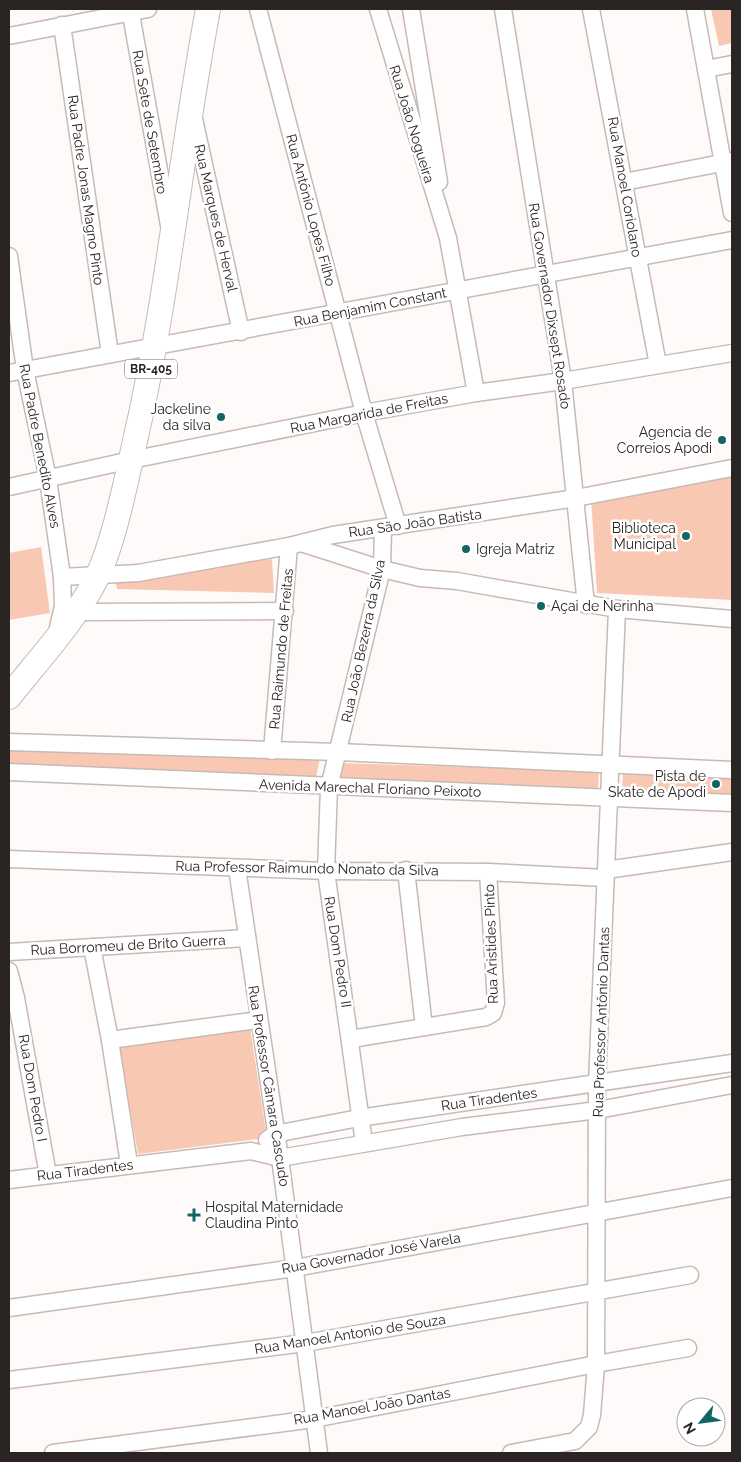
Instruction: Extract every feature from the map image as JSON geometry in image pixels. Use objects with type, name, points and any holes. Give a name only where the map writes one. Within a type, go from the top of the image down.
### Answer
[{"type":"highway","name":"BR-405","points":[[9,697],[77,612],[97,576],[108,544],[131,460],[155,347],[190,104],[208,9]]},
{"type":"street","points":[[9,36],[131,10],[148,9]]},
{"type":"street","name":"Rua Antônio Lopes Filho","points":[[258,9],[364,413],[391,527]]},
{"type":"street","name":"Rua João Nogueira","points":[[378,9],[448,238]]},
{"type":"street","name":"Rua João Nogueira","points":[[411,9],[456,290],[476,393]]},
{"type":"street","name":"Rua Governador Dixsept Rosado","points":[[503,9],[563,381],[586,605]]},
{"type":"street","name":"Rua Manoel Coriolano","points":[[591,9],[658,365]]},
{"type":"street","points":[[695,9],[706,69],[728,162],[732,213]]},
{"type":"street","name":"Rua Sete de Setembro","points":[[131,10],[170,235]]},
{"type":"street","name":"Rua Padre Jonas Magno Pinto","points":[[62,25],[110,354]]},
{"type":"street","points":[[706,69],[732,64]]},
{"type":"street","name":"Rua Marques de Herval","points":[[190,104],[241,332]]},
{"type":"street","points":[[624,182],[728,162]]},
{"type":"street","name":"Rua Benjamim Constant","points":[[17,372],[241,332],[456,290],[638,259],[732,240]]},
{"type":"street","name":"Rua Padre Benedito Alves","points":[[9,256],[17,372],[48,479],[62,577],[63,606],[56,636]]},
{"type":"street","name":"Rua Margarida de Freitas","points":[[9,487],[131,460],[364,413],[476,393],[563,381],[732,353]]},
{"type":"street","name":"Rua São João Batista","points":[[62,577],[138,573],[296,545],[333,535],[576,498],[732,468]]},
{"type":"street","name":"Rua João Bezerra da Silva","points":[[329,787],[339,752],[391,527]]},
{"type":"street","points":[[296,545],[420,578],[457,581],[617,609],[732,618]]},
{"type":"street","name":"Rua Raimundo de Freitas","points":[[272,751],[284,611],[296,545]]},
{"type":"street","name":"Rua Professor Antônio Dantas","points":[[512,1453],[568,1444],[585,1433],[589,1427],[592,1415],[596,1364],[595,1292],[598,1084],[605,874],[611,797],[617,609]]},
{"type":"street","points":[[77,612],[284,611]]},
{"type":"street","points":[[9,742],[339,752],[732,770]]},
{"type":"street","name":"Avenida Marechal Floriano Peixoto","points":[[9,772],[329,787],[611,797],[731,807]]},
{"type":"street","name":"Rua Dom Pedro II","points":[[329,787],[326,871],[351,1039],[359,1118],[364,1143]]},
{"type":"street","name":"Rua Professor Raimundo Nonato da Silva","points":[[9,859],[326,871],[406,870],[605,874],[732,852]]},
{"type":"street","name":"Rua Professor Câmara Cascudo","points":[[237,868],[258,1020],[280,1158],[318,1453]]},
{"type":"street","points":[[351,1039],[424,1027],[406,870]]},
{"type":"street","name":"Rua Aristides Pinto","points":[[424,1027],[491,1015],[496,1003],[488,872]]},
{"type":"street","name":"Rua Borromeu de Brito Guerra","points":[[9,952],[247,938]]},
{"type":"street","points":[[92,947],[110,1040],[129,1164]]},
{"type":"street","name":"Rua Dom Pedro I","points":[[9,971],[16,998],[48,1175]]},
{"type":"street","points":[[110,1040],[258,1020]]},
{"type":"street","name":"Rua Tiradentes","points":[[251,1151],[275,1134],[359,1118],[732,1064]]},
{"type":"street","name":"Rua Tiradentes","points":[[9,1180],[129,1164],[251,1151],[280,1158],[462,1127],[598,1110],[732,1085]]},
{"type":"street","points":[[457,1104],[462,1127]]},
{"type":"street","name":"Rua Governador José Varela","points":[[9,1308],[295,1268],[596,1211],[732,1188]]},
{"type":"street","name":"Rua Manoel Antonio de Souza","points":[[9,1380],[305,1343],[690,1275]]},
{"type":"street","name":"Rua Manoel João Dantas","points":[[53,1453],[314,1418],[688,1348]]},
{"type":"shaded area","points":[[711,9],[732,9],[732,43],[719,46]]},
{"type":"shaded area","points":[[732,474],[732,600],[597,593],[591,497]]},
{"type":"shaded area","points":[[41,547],[50,613],[9,620],[9,553]]},
{"type":"shaded area","points":[[272,559],[274,593],[117,589],[115,579]]},
{"type":"shaded area","points":[[9,748],[320,758],[315,782],[9,768]]},
{"type":"shaded area","points":[[340,763],[599,771],[598,790],[336,780]]},
{"type":"shaded area","points":[[623,772],[732,774],[732,796],[622,794]]},
{"type":"shaded area","points":[[249,1021],[267,1138],[138,1154],[118,1041]]},
{"type":"place","name":"Jackeline da silva","points":[[221,417]]},
{"type":"place","name":"Agencia de Correios Apodi","points":[[722,440]]},
{"type":"place","name":"Biblioteca Municipal","points":[[686,536]]},
{"type":"place","name":"Igreja Matriz","points":[[466,549]]},
{"type":"place","name":"Açai de Nerinha","points":[[541,606]]},
{"type":"place","name":"Pista de Skate de Apodi","points":[[716,784]]},
{"type":"place","name":"Hospital Maternidade Claudina Pinto","points":[[194,1215]]}]
